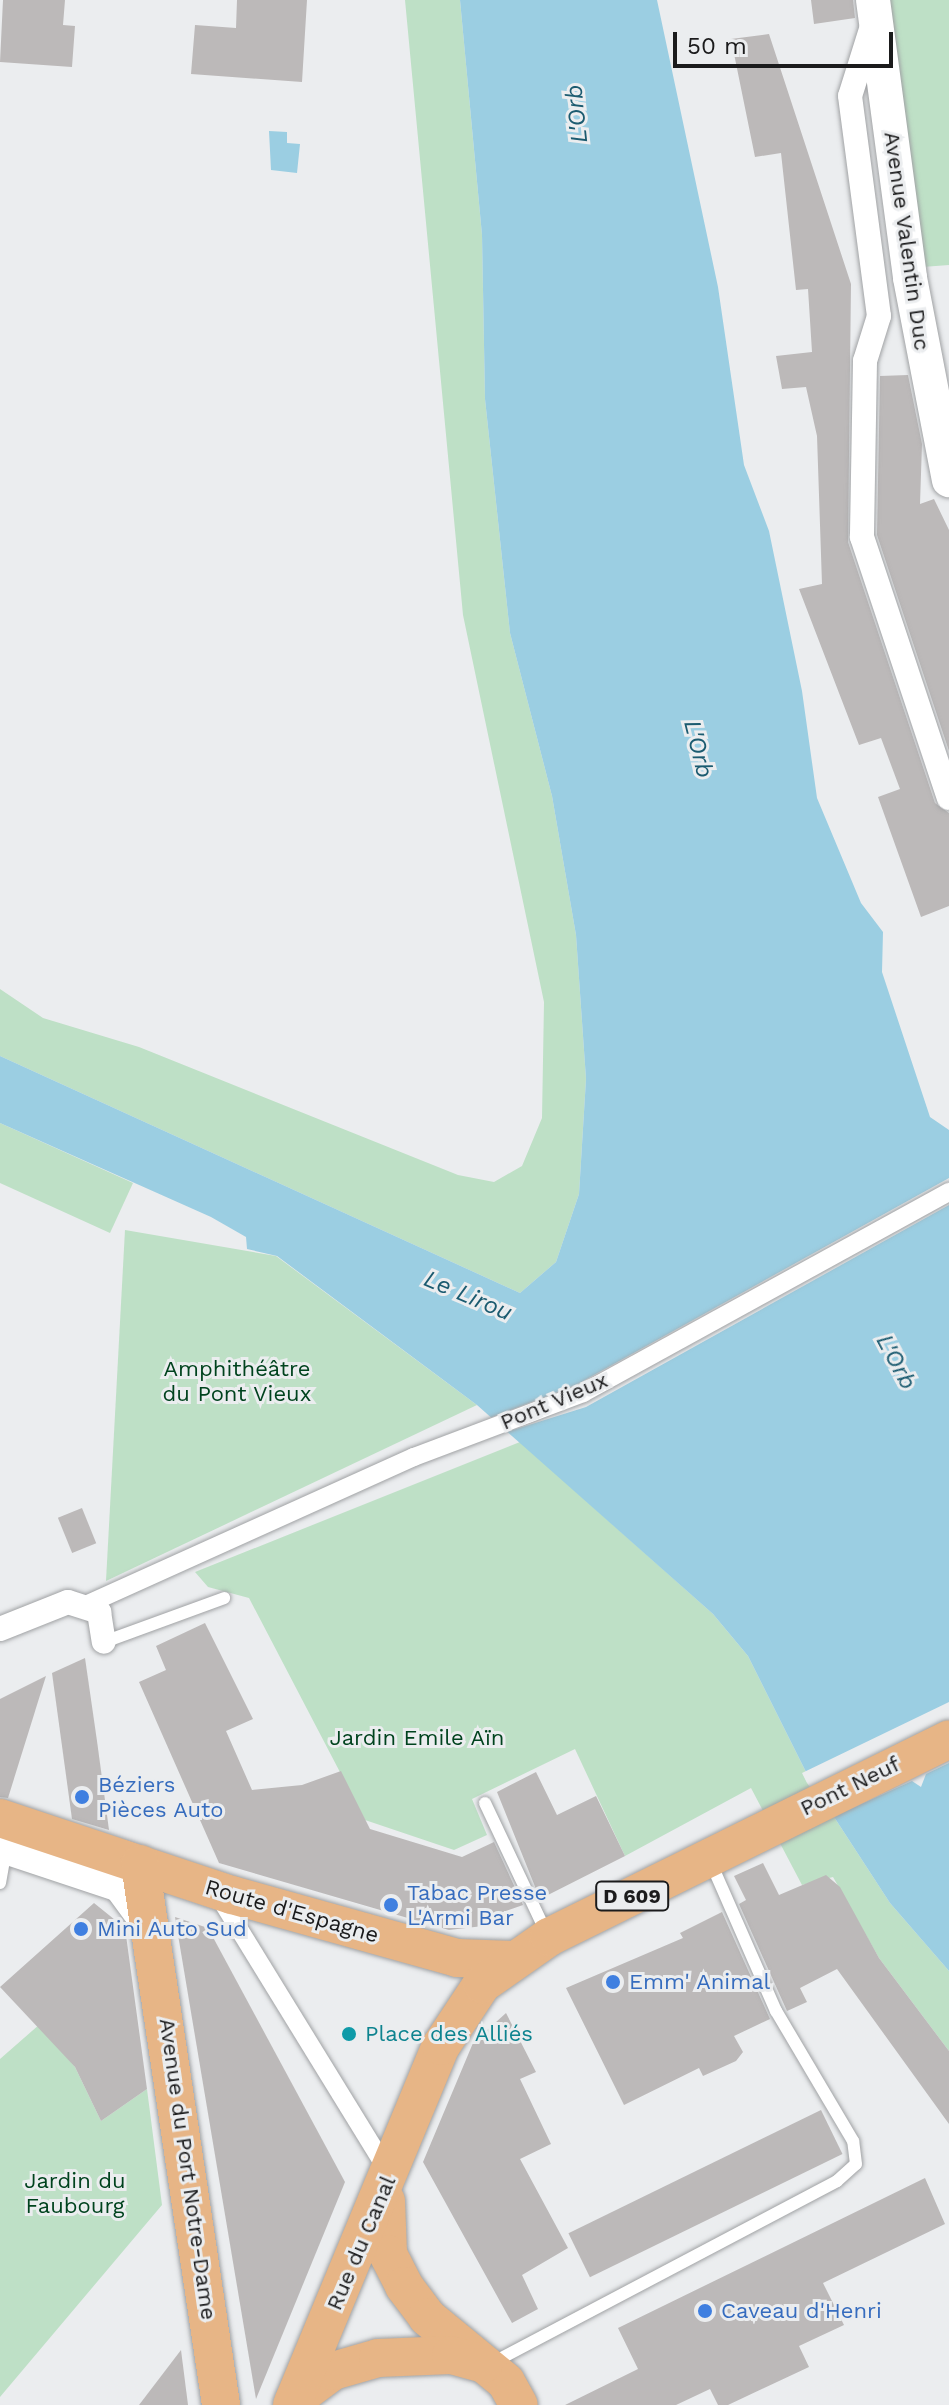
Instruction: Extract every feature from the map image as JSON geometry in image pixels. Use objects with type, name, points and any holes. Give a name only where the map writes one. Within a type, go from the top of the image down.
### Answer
[{"type":"main road","name":"Avenue Valentin Duc","points":[[874,7],[910,278],[949,480]]},
{"type":"main road","name":"Pont Neuf","points":[[707,1854],[949,1739]]},
{"type":"main road","name":"Route d'Espagne","points":[[2,1836],[140,1864],[214,1890],[457,1958],[514,1960]]},
{"type":"main road","name":"Avenue du Port Notre-Dame","points":[[2,1836],[95,1874],[128,1893],[155,1933]]},
{"type":"main road","name":"D 609","points":[[514,1960],[549,1937],[707,1854]]},
{"type":"main road","name":"Avenue du Port Notre-Dame","points":[[140,1864],[155,1933],[222,2403]]},
{"type":"main road","name":"Rue du Canal","points":[[292,2403],[458,2013],[514,1960]]},
{"type":"main road","points":[[390,2174],[383,2219],[404,2286],[427,2317],[487,2365],[519,2405]]},
{"type":"main road","points":[[292,2403],[333,2371],[378,2358],[451,2355],[487,2365]]},
{"type":"street","points":[[874,7],[850,96],[879,316],[865,361],[862,537],[949,798]]},
{"type":"street","name":"Pont Vieux","points":[[88,1604],[414,1457],[583,1393],[949,1192]]},
{"type":"street","points":[[0,1629],[68,1602],[88,1604],[104,1622],[104,1642]]},
{"type":"street","points":[[214,1890],[390,2174]]},
{"type":"lane","points":[[104,1642],[224,1598]]},
{"type":"lane","points":[[485,1803],[549,1937]]},
{"type":"lane","points":[[0,1883],[2,1836]]},
{"type":"lane","points":[[487,2365],[837,2181],[856,2164],[853,2141],[776,2011],[707,1854]]},
{"type":"green space","points":[[405,0],[460,0],[482,235],[485,399],[510,633],[552,796],[576,935],[586,1079],[579,1194],[556,1262],[520,1293],[0,1056],[0,989],[43,1018],[139,1047],[458,1175],[494,1182],[522,1166],[542,1118],[544,1002],[463,615]]},
{"type":"green space","points":[[873,0],[949,0],[949,265],[909,268]]},
{"type":"green space","points":[[0,1123],[133,1183],[110,1233],[0,1183]]},
{"type":"green space","name":"Amphithéâtre du Pont Vieux","points":[[125,1230],[276,1256],[477,1405],[106,1581]]},
{"type":"green space","name":"Jardin Emile Aïn","points":[[520,1442],[713,1614],[748,1656],[810,1780],[890,1903],[949,1971],[949,2051],[879,1958],[833,1877],[802,1885],[751,1788],[625,1856],[575,1749],[472,1799],[487,1835],[454,1850],[365,1820],[249,1598],[208,1587],[195,1572]]},
{"type":"green space","name":"Jardin du Faubourg","points":[[40,2024],[75,2067],[101,2121],[147,2089],[162,2205],[0,2397],[0,2059]]},
{"type":"water","points":[[460,0],[657,0],[718,287],[744,465],[769,531],[802,691],[817,798],[861,903],[883,932],[882,972],[930,1117],[949,1130],[949,1971],[890,1903],[810,1780],[748,1656],[713,1614],[477,1405],[277,1256],[247,1249],[246,1237],[211,1217],[0,1123],[0,1056],[520,1293],[556,1262],[579,1194],[586,1079],[576,935],[552,796],[510,633],[485,399],[482,235]]},
{"type":"water","points":[[269,131],[287,132],[287,143],[300,144],[297,173],[271,170]]},
{"type":"pier","points":[[949,1178],[949,1205],[586,1407],[503,1433],[487,1419],[576,1385]]},
{"type":"pier","points":[[949,1702],[949,1763],[926,1774],[921,1787],[912,1781],[833,1817],[807,1783],[802,1773]]},
{"type":"building","points":[[3,0],[65,0],[63,25],[75,26],[72,67],[0,62]]},
{"type":"building","points":[[237,0],[307,0],[302,82],[191,74],[195,25],[236,28]]},
{"type":"building","points":[[811,0],[853,0],[855,18],[814,24]]},
{"type":"building","points":[[769,34],[851,284],[848,542],[935,803],[949,813],[949,906],[921,917],[878,797],[900,789],[881,738],[859,745],[799,589],[822,584],[817,436],[806,387],[782,389],[776,356],[812,352],[808,289],[796,290],[781,153],[755,157],[731,39]]},
{"type":"building","points":[[908,375],[922,444],[920,504],[934,499],[949,530],[949,751],[877,535],[880,376]]},
{"type":"building","points":[[82,1508],[96,1543],[72,1553],[58,1518]]},
{"type":"building","points":[[205,1623],[253,1719],[226,1731],[252,1790],[302,1785],[341,1771],[370,1829],[462,1857],[494,1842],[523,1905],[483,1919],[483,1926],[449,1930],[219,1863],[139,1682],[166,1670],[156,1646]]},
{"type":"building","points":[[85,1658],[109,1830],[72,1819],[52,1673]]},
{"type":"building","points":[[46,1676],[8,1798],[0,1797],[0,1699]]},
{"type":"building","points":[[536,1772],[557,1815],[596,1796],[625,1856],[540,1899],[497,1792]]},
{"type":"building","points":[[763,1863],[779,1895],[826,1875],[840,1887],[879,1958],[949,2051],[949,2124],[837,1969],[800,1988],[807,2002],[787,2011],[739,1904],[746,1900],[734,1876]]},
{"type":"building","points":[[94,1903],[125,1928],[147,2089],[101,2121],[75,2067],[0,1987]]},
{"type":"building","points":[[722,1912],[770,2019],[734,2036],[743,2052],[736,2061],[703,2076],[699,2068],[624,2105],[566,1988],[683,1938],[680,1933]]},
{"type":"building","points":[[175,1917],[208,1928],[345,2182],[256,2399]]},
{"type":"building","points":[[506,2013],[536,2072],[520,2079],[551,2144],[520,2159],[568,2248],[522,2275],[538,2309],[512,2323],[423,2162],[473,2043]]},
{"type":"building","points":[[821,2110],[842,2154],[590,2277],[568,2233]]},
{"type":"building","points":[[925,2178],[945,2224],[823,2283],[844,2325],[799,2346],[809,2367],[728,2405],[718,2405],[710,2389],[676,2405],[565,2405],[638,2369],[618,2328]]},
{"type":"building","points":[[181,2350],[188,2405],[139,2405]]},
{"type":"place","name":"Béziers Pièces Auto","points":[[82,1797]]},
{"type":"place","name":"Tabac Presse L'Armi Bar","points":[[391,1905]]},
{"type":"place","name":"Mini Auto Sud","points":[[81,1929]]},
{"type":"place","name":"Emm' Animal","points":[[613,1982]]},
{"type":"place","name":"Place des Alliés","points":[[349,2034]]},
{"type":"place","name":"Caveau d'Henri","points":[[705,2311]]},
{"type":"water label","name":"L'Orb","points":[[577,114]]},
{"type":"water label","name":"L'Orb","points":[[698,749]]},
{"type":"water label","name":"Le Lirou","points":[[468,1296]]},
{"type":"water label","name":"L'Orb","points":[[896,1362]]}]
